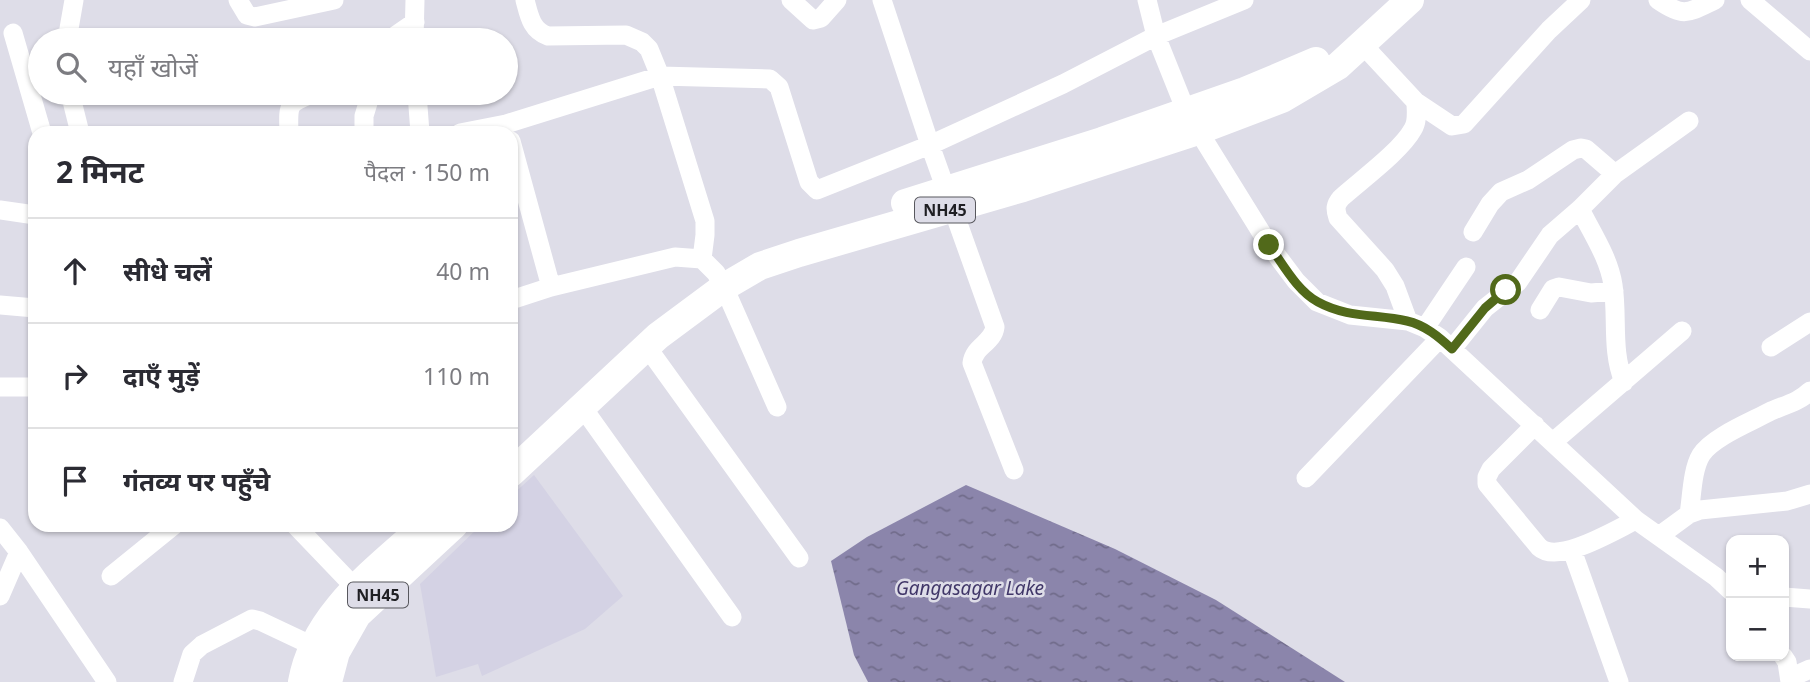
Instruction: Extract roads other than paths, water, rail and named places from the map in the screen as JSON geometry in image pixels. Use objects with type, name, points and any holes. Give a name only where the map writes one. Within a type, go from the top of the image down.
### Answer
[{"type":"highway","name":"NH45","points":[[1192,121],[1245,91],[1313,62],[1343,40],[1386,0]]},
{"type":"highway","name":"NH45","points":[[518,442],[650,324],[714,273],[743,256],[771,243],[949,199],[1102,141],[1282,99],[1338,66],[1410,0]]},
{"type":"highway","name":"NH45","points":[[518,467],[680,319],[714,273]]},
{"type":"highway","name":"NH45","points":[[328,682],[336,652],[363,595],[419,532]]},
{"type":"highway","name":"NH45","points":[[302,682],[313,646],[334,613],[363,595],[445,532]]},
{"type":"street","points":[[69,28],[73,1],[93,0]]},
{"type":"street","points":[[238,0],[247,15],[255,18],[334,0]]},
{"type":"street","points":[[414,28],[415,0]]},
{"type":"street","points":[[525,0],[531,21],[540,33],[548,36],[626,36],[634,38],[649,49],[705,220],[705,235],[714,273],[777,407]]},
{"type":"street","points":[[791,0],[814,20],[821,18],[838,0]]},
{"type":"street","points":[[882,0],[995,327],[995,333],[973,355],[972,363],[1014,470]]},
{"type":"street","points":[[1147,0],[1156,36],[1192,121],[1269,245],[1296,282],[1317,302],[1350,315],[1431,334],[1485,308],[1518,282],[1550,235],[1615,174],[1689,121]]},
{"type":"street","points":[[518,130],[660,76],[770,79],[779,87],[809,182],[817,190],[930,145],[1063,85],[1156,36],[1244,0]]},
{"type":"street","points":[[1363,45],[1416,102],[1452,126],[1464,124],[1549,30],[1581,0]]},
{"type":"street","points":[[1658,0],[1682,13],[1715,0]]},
{"type":"street","points":[[1750,0],[1810,51]]},
{"type":"street","points":[[13,33],[28,85]]},
{"type":"street","points":[[1416,102],[1413,129],[1401,145],[1336,203],[1338,218],[1385,270],[1431,334],[1535,425],[1636,520],[1726,586]]},
{"type":"street","points":[[34,105],[40,126]]},
{"type":"street","points":[[73,105],[78,126]]},
{"type":"street","points":[[289,126],[290,105]]},
{"type":"street","points":[[364,126],[367,105]]},
{"type":"street","points":[[418,105],[420,126]]},
{"type":"street","points":[[1473,232],[1490,204],[1501,192],[1528,180],[1573,150],[1586,149],[1615,174]]},
{"type":"street","points":[[518,166],[551,287]]},
{"type":"street","points":[[1580,209],[1609,267],[1614,291],[1616,358],[1623,382]]},
{"type":"street","points":[[0,210],[28,214]]},
{"type":"street","points":[[518,298],[675,257],[714,273]]},
{"type":"street","points":[[1306,478],[1431,334],[1466,267]]},
{"type":"street","points":[[1540,310],[1553,289],[1559,287],[1591,293],[1614,291]]},
{"type":"street","points":[[0,305],[28,307]]},
{"type":"street","points":[[1771,347],[1810,322]]},
{"type":"street","points":[[1553,442],[1682,331]]},
{"type":"street","points":[[647,347],[800,558]]},
{"type":"street","points":[[0,387],[28,387]]},
{"type":"street","points":[[1689,514],[1700,456],[1707,448],[1764,415],[1801,399],[1810,391]]},
{"type":"street","points":[[583,408],[732,617]]},
{"type":"street","points":[[1535,425],[1491,469],[1487,484],[1544,552],[1550,554],[1572,550],[1636,520]]},
{"type":"street","points":[[1659,536],[1700,509],[1787,501],[1810,494]]},
{"type":"street","points":[[0,528],[107,682]]},
{"type":"street","points":[[111,576],[165,532]]},
{"type":"street","points":[[302,532],[363,595]]},
{"type":"street","points":[[1572,550],[1619,682]]},
{"type":"street","points":[[0,596],[19,552]]},
{"type":"street","points":[[1789,597],[1810,599]]},
{"type":"street","points":[[183,682],[192,654],[202,645],[251,619],[313,646]]},
{"type":"street","points":[[1784,661],[1790,680],[1810,670]]},
{"type":"water","name":"Gangasagar Lake","points":[[966,485],[1115,549],[1216,600],[1345,682],[868,682],[854,655],[831,561],[867,537]]}]
